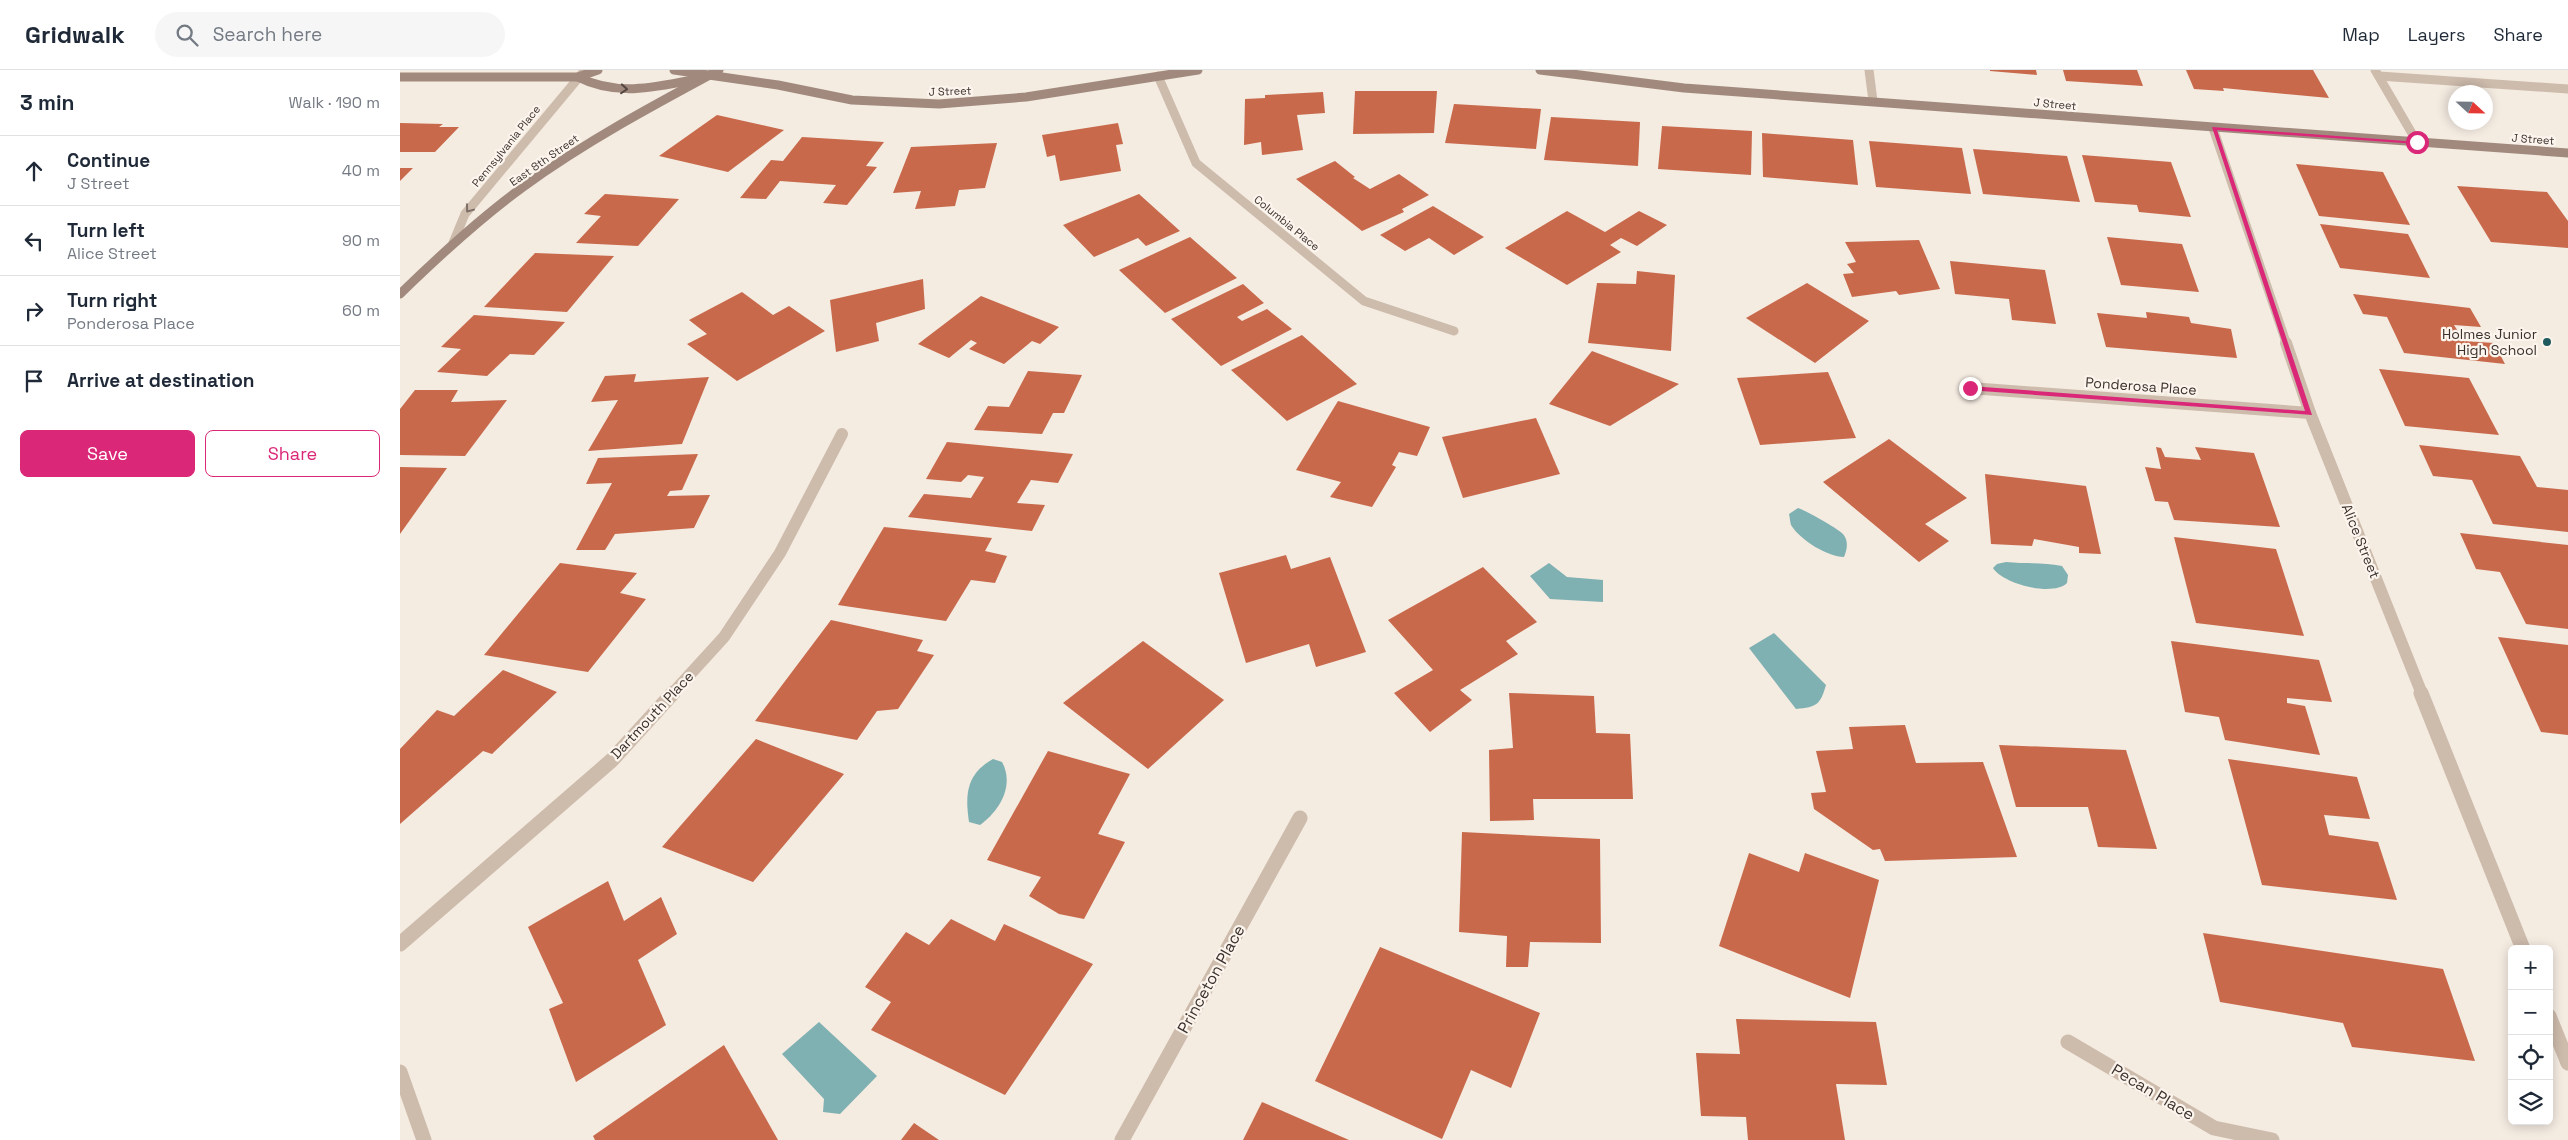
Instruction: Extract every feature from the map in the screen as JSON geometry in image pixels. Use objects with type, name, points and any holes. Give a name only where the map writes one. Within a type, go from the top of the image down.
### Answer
[{"type":"street","name":"J Street","points":[[400,77],[582,73],[598,70]]},
{"type":"street","name":"J Street","points":[[674,70],[704,78],[767,83],[853,100],[929,103],[1059,93],[1198,70]]},
{"type":"street","name":"East 8th Street","points":[[400,294],[453,243],[523,187],[590,142],[718,70]]},
{"type":"street","name":"J Street","points":[[1540,70],[1684,88],[2568,153]]},
{"type":"street","points":[[1869,70],[1873,101]]},
{"type":"street","name":"J Street","points":[[582,73],[593,86],[635,90],[704,78]]},
{"type":"street","name":"Pennsylvania Place","points":[[453,243],[465,214],[582,73]]},
{"type":"street","points":[[2377,73],[2568,89]]},
{"type":"street","points":[[2377,73],[2417,142]]},
{"type":"street","name":"Columbia Place","points":[[1158,76],[1196,163],[1364,301],[1454,331]]},
{"type":"street","name":"Alice Street","points":[[2214,128],[2310,414],[2521,945]]},
{"type":"street","name":"Ponderosa Place","points":[[1970,388],[2310,414]]},
{"type":"street","name":"Dartmouth Place","points":[[400,944],[612,760],[724,637],[780,553],[842,434]]},
{"type":"street","name":"Princeton Place","points":[[1122,1140],[1300,818]]},
{"type":"street","points":[[2553,1026],[2568,1063]]},
{"type":"street","name":"Pecan Place","points":[[2068,1042],[2214,1128],[2272,1140]]},
{"type":"street","points":[[400,1072],[424,1140]]},
{"type":"water","points":[[1798,508],[1822,520],[1843,534],[1847,546],[1844,557],[1830,554],[1815,547],[1795,531],[1791,525],[1789,514]]},
{"type":"water","points":[[2006,562],[2062,566],[2068,575],[2067,583],[2051,589],[2028,587],[2007,579],[1998,574],[1993,568],[1997,564]]},
{"type":"water","points":[[1549,563],[1567,577],[1603,580],[1603,602],[1550,599],[1530,576]]},
{"type":"water","points":[[1774,633],[1826,685],[1822,697],[1817,704],[1796,709],[1749,648]]},
{"type":"water","points":[[993,759],[1002,762],[1006,771],[1006,789],[1003,797],[993,813],[980,825],[969,822],[967,803],[972,778],[977,771]]},
{"type":"water","points":[[819,1022],[877,1076],[840,1114],[823,1112],[824,1099],[782,1054]]},
{"type":"building","points":[[2036,70],[2037,75],[1990,71]]},
{"type":"building","points":[[2063,70],[2137,70],[2143,86],[2066,81]]},
{"type":"building","points":[[2186,70],[2313,70],[2329,98],[2223,88],[2224,91],[2194,89]]},
{"type":"building","points":[[1355,91],[1437,91],[1434,133],[1353,134]]},
{"type":"building","points":[[1323,92],[1325,113],[1297,115],[1303,150],[1262,155],[1261,142],[1244,145],[1245,99],[1265,98],[1265,95]]},
{"type":"building","points":[[1454,104],[1541,109],[1536,149],[1445,143]]},
{"type":"building","points":[[717,115],[784,130],[728,172],[659,156]]},
{"type":"building","points":[[1551,117],[1640,122],[1638,166],[1544,160]]},
{"type":"building","points":[[400,123],[443,124],[439,127],[459,127],[435,152],[400,152]]},
{"type":"building","points":[[1118,123],[1123,144],[1116,145],[1121,171],[1060,181],[1055,155],[1047,157],[1042,135]]},
{"type":"building","points":[[1662,126],[1752,131],[1751,175],[1658,169]]},
{"type":"building","points":[[1762,133],[1853,140],[1858,185],[1763,177]]},
{"type":"building","points":[[802,137],[884,142],[866,166],[877,167],[847,205],[823,203],[836,185],[780,181],[766,199],[740,198],[771,160],[783,161]]},
{"type":"building","points":[[1869,141],[1962,148],[1971,194],[1876,187]]},
{"type":"building","points":[[997,143],[985,188],[959,190],[955,206],[915,209],[921,191],[893,193],[911,147]]},
{"type":"building","points":[[1973,149],[2067,156],[2080,202],[1983,194]]},
{"type":"building","points":[[2082,155],[2171,162],[2191,217],[2139,212],[2137,205],[2095,202]]},
{"type":"building","points":[[1335,161],[1355,177],[1353,178],[1370,189],[1399,174],[1429,195],[1402,209],[1404,212],[1362,231],[1296,179]]},
{"type":"building","points":[[2296,164],[2383,172],[2410,225],[2319,216]]},
{"type":"building","points":[[400,168],[413,168],[400,181]]},
{"type":"building","points":[[2457,186],[2547,192],[2568,221],[2568,248],[2491,242]]},
{"type":"building","points":[[605,194],[679,199],[638,246],[576,243],[601,216],[584,214]]},
{"type":"building","points":[[1139,194],[1180,231],[1146,246],[1138,238],[1094,257],[1063,225]]},
{"type":"building","points":[[1433,206],[1484,237],[1454,255],[1429,238],[1405,251],[1380,235]]},
{"type":"building","points":[[1567,211],[1605,232],[1639,211],[1667,225],[1637,246],[1621,238],[1610,245],[1621,252],[1567,285],[1505,248]]},
{"type":"building","points":[[2320,224],[2408,234],[2430,278],[2340,268]]},
{"type":"building","points":[[1190,237],[1237,278],[1165,313],[1119,270]]},
{"type":"building","points":[[2107,237],[2182,244],[2199,292],[2121,285]]},
{"type":"building","points":[[1919,240],[1940,289],[1899,295],[1896,291],[1852,297],[1843,274],[1854,273],[1847,264],[1856,262],[1845,242]]},
{"type":"building","points":[[535,253],[614,256],[567,312],[484,307]]},
{"type":"building","points":[[1950,261],[2045,270],[2056,324],[2012,320],[2009,299],[1955,294]]},
{"type":"building","points":[[1637,271],[1675,275],[1671,351],[1588,343],[1597,283],[1636,284]]},
{"type":"building","points":[[923,279],[925,309],[876,323],[879,341],[836,352],[830,300]]},
{"type":"building","points":[[1807,283],[1869,321],[1815,363],[1746,318]]},
{"type":"building","points":[[1243,284],[1264,303],[1237,317],[1242,321],[1267,309],[1292,329],[1221,366],[1171,319]]},
{"type":"building","points":[[742,292],[773,315],[789,306],[825,331],[737,381],[687,344],[707,334],[689,320]]},
{"type":"building","points":[[2353,294],[2470,308],[2481,327],[2454,325],[2464,341],[2494,343],[2505,364],[2404,353],[2387,317],[2363,314]]},
{"type":"building","points":[[981,296],[1059,327],[1040,344],[1032,341],[1004,364],[969,349],[977,343],[971,340],[949,358],[918,344]]},
{"type":"building","points":[[2146,312],[2189,317],[2191,323],[2231,329],[2237,358],[2106,347],[2097,313],[2147,318]]},
{"type":"building","points":[[474,315],[565,322],[534,355],[510,354],[487,376],[437,372],[461,349],[441,347]]},
{"type":"building","points":[[1302,335],[1357,384],[1287,421],[1231,370]]},
{"type":"building","points":[[1592,351],[1679,384],[1610,426],[1549,404]]},
{"type":"building","points":[[2379,369],[2469,378],[2499,435],[2405,426]]},
{"type":"building","points":[[1028,371],[1082,375],[1064,413],[1053,413],[1042,434],[974,430],[988,406],[1009,407]]},
{"type":"building","points":[[1828,372],[1856,438],[1760,445],[1737,378]]},
{"type":"building","points":[[636,374],[634,382],[709,377],[682,444],[588,451],[618,400],[591,402],[605,376]]},
{"type":"building","points":[[415,390],[458,390],[451,402],[507,400],[465,456],[400,455],[400,409]]},
{"type":"building","points":[[1338,401],[1430,427],[1417,456],[1399,452],[1392,465],[1396,467],[1372,507],[1330,497],[1341,482],[1296,470]]},
{"type":"building","points":[[1536,418],[1560,474],[1463,498],[1442,437]]},
{"type":"building","points":[[1889,439],[1967,498],[1925,524],[1949,541],[1919,562],[1823,482]]},
{"type":"building","points":[[947,442],[1073,454],[1058,483],[1031,480],[1017,503],[1045,505],[1032,531],[908,517],[924,494],[971,498],[984,477],[968,475],[961,482],[926,479]]},
{"type":"building","points":[[2419,445],[2520,456],[2537,487],[2568,490],[2568,532],[2493,524],[2472,480],[2433,476]]},
{"type":"building","points":[[2156,447],[2161,448],[2165,457],[2201,460],[2195,447],[2254,453],[2280,527],[2174,520],[2168,502],[2155,501],[2145,467],[2161,469]]},
{"type":"building","points":[[698,454],[682,490],[670,491],[667,496],[710,495],[694,528],[615,534],[605,550],[576,550],[612,483],[586,484],[598,458]]},
{"type":"building","points":[[400,467],[447,468],[400,534]]},
{"type":"building","points":[[1985,474],[2086,486],[2101,554],[2079,553],[2079,547],[2034,539],[2032,546],[1991,544]]},
{"type":"building","points":[[884,527],[992,538],[985,551],[1007,556],[995,583],[971,580],[946,621],[838,605]]},
{"type":"building","points":[[2460,533],[2568,545],[2568,629],[2526,624],[2500,572],[2476,569]]},
{"type":"building","points":[[2174,537],[2276,549],[2304,636],[2196,623]]},
{"type":"building","points":[[1286,555],[1291,569],[1330,557],[1366,652],[1316,667],[1309,644],[1246,663],[1219,573]]},
{"type":"building","points":[[560,563],[637,573],[620,593],[646,599],[588,672],[484,655]]},
{"type":"building","points":[[1483,567],[1537,622],[1506,641],[1518,654],[1460,690],[1472,700],[1430,732],[1394,693],[1433,670],[1388,620]]},
{"type":"building","points":[[831,620],[923,640],[917,651],[934,655],[898,709],[877,711],[857,740],[755,721]]},
{"type":"building","points":[[2498,637],[2568,645],[2568,735],[2541,732]]},
{"type":"building","points":[[1143,641],[1224,700],[1148,769],[1063,703]]},
{"type":"building","points":[[2171,641],[2319,660],[2332,702],[2287,698],[2287,703],[2305,706],[2320,755],[2225,740],[2219,717],[2185,712]]},
{"type":"building","points":[[503,670],[557,692],[492,754],[483,751],[400,824],[400,749],[437,710],[454,716]]},
{"type":"building","points":[[1509,693],[1594,696],[1596,733],[1630,734],[1633,799],[1533,799],[1534,820],[1490,821],[1489,750],[1513,748]]},
{"type":"building","points":[[1905,725],[1916,763],[1983,762],[2017,857],[1885,861],[1880,849],[1873,850],[1814,809],[1811,793],[1826,792],[1816,751],[1853,749],[1849,727]]},
{"type":"building","points":[[756,739],[844,774],[753,882],[662,847]]},
{"type":"building","points":[[1999,745],[2126,750],[2157,849],[2098,847],[2088,807],[2016,807]]},
{"type":"building","points":[[1048,751],[1130,774],[1098,834],[1125,842],[1084,919],[1059,914],[1029,896],[1041,877],[987,860]]},
{"type":"building","points":[[2228,759],[2357,777],[2370,819],[2324,815],[2329,835],[2378,842],[2397,900],[2262,885]]},
{"type":"building","points":[[1462,832],[1600,839],[1601,943],[1530,942],[1528,967],[1506,967],[1507,936],[1459,932]]},
{"type":"building","points":[[1749,853],[1799,872],[1805,853],[1879,880],[1850,998],[1719,946]]},
{"type":"building","points":[[608,881],[624,921],[661,897],[677,934],[638,960],[666,1025],[576,1082],[549,1009],[563,1003],[528,927]]},
{"type":"building","points":[[951,919],[995,941],[1004,924],[1093,964],[1005,1095],[871,1030],[891,1002],[865,987],[906,932],[929,945]]},
{"type":"building","points":[[2203,933],[2443,969],[2475,1061],[2352,1047],[2343,1023],[2220,1002]]},
{"type":"building","points":[[1380,947],[1540,1013],[1511,1088],[1471,1070],[1442,1139],[1315,1081]]},
{"type":"building","points":[[1736,1019],[1876,1022],[1887,1085],[1836,1084],[1845,1140],[1748,1140],[1746,1117],[1701,1116],[1696,1053],[1740,1054]]},
{"type":"building","points":[[724,1045],[778,1140],[595,1140],[593,1136]]},
{"type":"building","points":[[1262,1102],[1349,1140],[1243,1140]]},
{"type":"building","points":[[914,1123],[939,1140],[901,1140]]},
{"type":"place","name":"Holmes Junior High School","points":[[2547,342]]},
{"type":"route","points":[[1970,388],[2310,414],[2214,128],[2417,142]]}]
